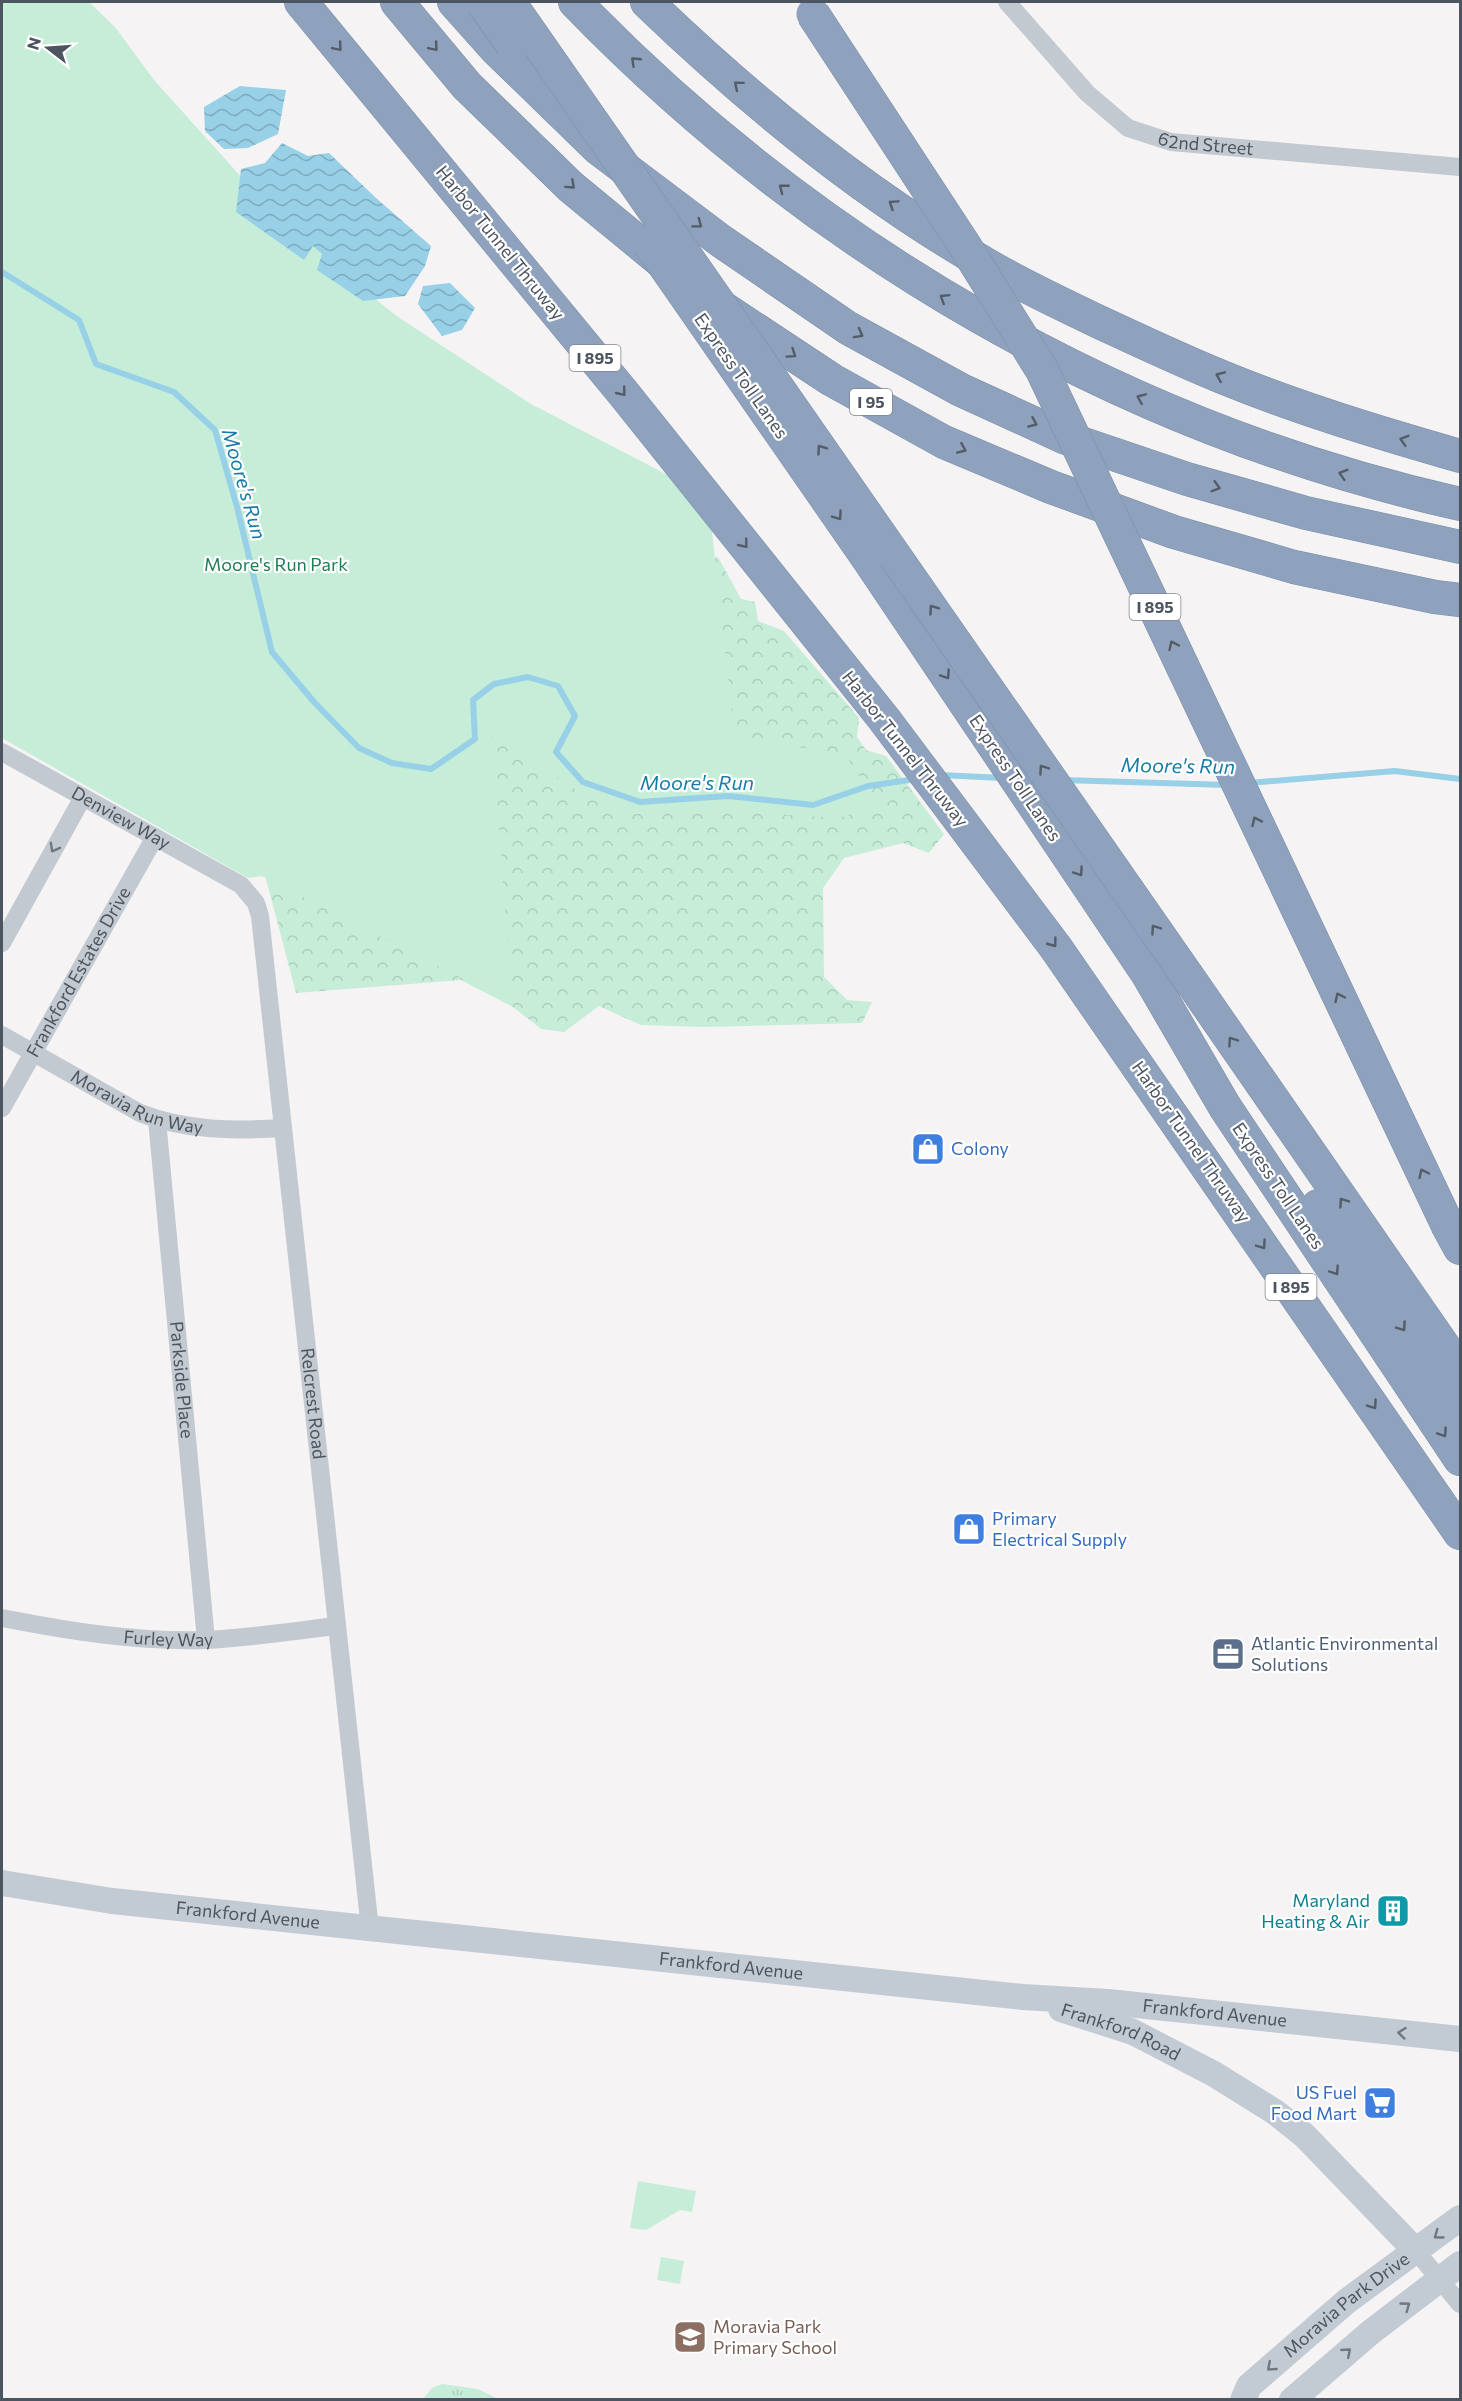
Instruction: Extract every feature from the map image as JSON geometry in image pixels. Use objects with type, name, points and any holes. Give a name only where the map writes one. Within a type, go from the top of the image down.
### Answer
[{"type":"highway","name":"Harbor Tunnel Thruway","points":[[301,2],[632,403],[884,719],[1070,966],[1461,1533]]},
{"type":"highway","name":"I 95","points":[[397,2],[467,86],[571,187],[695,289],[832,380],[944,442],[1051,487],[1174,532],[1294,567],[1435,597],[1461,600]]},
{"type":"highway","points":[[454,2],[495,48],[599,149],[721,241],[848,328],[961,390],[1065,438],[1187,479],[1306,513],[1461,547]]},
{"type":"highway","name":"Express Toll Lanes","points":[[482,2],[867,557],[1147,973],[1225,1107],[1461,1459]]},
{"type":"highway","name":"Express Toll Lanes","points":[[509,2],[1461,1370]]},
{"type":"highway","points":[[575,2],[657,81],[760,170],[847,234],[957,306],[1083,373],[1214,429],[1353,477],[1461,504]]},
{"type":"highway","points":[[647,2],[734,81],[822,154],[894,205],[987,265],[1036,292],[1223,378],[1328,417],[1461,456]]},
{"type":"highway","name":"I 895","points":[[808,8],[963,243],[1042,370],[1454,1237]]},
{"type":"highway","points":[[1147,973],[1241,1096],[1461,1411]]},
{"type":"street","name":"62nd Street","points":[[1007,2],[1087,93],[1128,128],[1171,142],[1461,166]]},
{"type":"street","name":"Denview Way","points":[[2,752],[241,885]]},
{"type":"street","points":[[2,943],[83,797]]},
{"type":"street","name":"Frankford Estates Drive","points":[[2,1108],[155,837]]},
{"type":"street","name":"Relcrest Road","points":[[241,885],[256,903],[261,916],[370,1929]]},
{"type":"street","name":"Moravia Run Way","points":[[2,1035],[140,1113],[157,1120],[217,1129],[284,1128]]},
{"type":"street","name":"Parkside Place","points":[[157,1120],[206,1640]]},
{"type":"street","name":"Furley Way","points":[[2,1618],[116,1637],[206,1640],[337,1626]]},
{"type":"street","name":"Frankford Avenue","points":[[2,1883],[112,1901],[370,1929],[1023,1997],[1108,2002],[1461,2038]]},
{"type":"street","name":"Frankford Road","points":[[1023,1997],[1133,2032],[1214,2073],[1275,2112],[1304,2135],[1416,2252]]},
{"type":"street","name":"Frankford Road","points":[[1158,2008],[1173,2032],[1214,2073]]},
{"type":"street","name":"Moravia Park Drive","points":[[1243,2400],[1249,2386],[1347,2301],[1461,2218]]},
{"type":"street","points":[[1416,2252],[1461,2304]]},
{"type":"street","name":"Moravia Park Drive","points":[[1292,2400],[1371,2331],[1461,2264]]},
{"type":"green space","name":"Moore's Run Park","points":[[2,2],[56,2],[9,131],[212,345],[307,425],[371,375],[607,496],[648,521],[693,560],[718,557],[741,599],[755,602],[758,621],[784,631],[859,718],[857,737],[866,750],[886,756],[944,834],[929,853],[903,843],[844,858],[823,888],[824,977],[847,1000],[872,1002],[862,1023],[704,1027],[641,1025],[599,1006],[564,1032],[541,1029],[513,1007],[461,980],[296,993],[265,875],[281,883],[263,855],[241,855],[220,843],[244,795],[237,767],[237,746],[219,735],[208,701],[213,683],[211,666],[189,631],[169,637],[72,574],[47,573],[15,610],[2,596]]},
{"type":"green space","name":"Moore's Run Park","points":[[2,2],[89,2],[115,27],[154,80],[243,179],[354,282],[398,317],[531,404],[708,496],[735,739],[844,753],[877,803],[841,818],[721,811],[632,814],[589,799],[492,732],[512,1004],[262,876],[248,878],[2,738]]},
{"type":"green space","points":[[638,2181],[696,2191],[692,2212],[680,2210],[646,2230],[630,2228]]},
{"type":"green space","points":[[661,2257],[684,2261],[680,2284],[657,2280]]},
{"type":"green space","points":[[442,2384],[478,2389],[498,2399],[423,2399],[432,2388]]},
{"type":"water","points":[[240,86],[286,90],[278,134],[248,148],[224,149],[205,131],[204,107]]},
{"type":"water","points":[[282,143],[308,156],[329,153],[431,246],[425,266],[405,296],[363,301],[317,270],[322,254],[313,246],[304,260],[236,212],[241,169],[265,163]]},
{"type":"water","points":[[450,283],[475,308],[462,330],[442,336],[418,304],[423,286]]},
{"type":"waterway","name":"Moore's Run","points":[[2,272],[79,320],[96,364],[174,392],[215,430],[237,507],[272,652],[314,702],[359,748],[392,763],[431,769],[475,739],[473,700],[494,684],[528,677],[558,686],[575,716],[556,752],[583,782],[640,802],[728,796],[813,805],[868,786],[916,779]]},
{"type":"waterway","name":"Moore's Run","points":[[1249,783],[1395,771],[1460,779]]},
{"type":"waterway","name":"Moore's Run","points":[[941,775],[1002,778]]},
{"type":"waterway","name":"Moore's Run","points":[[1063,780],[1227,785]]},
{"type":"place","name":"Colony","points":[[928,1149]]},
{"type":"place","name":"Primary Electrical Supply","points":[[969,1529]]},
{"type":"place","name":"Atlantic Environmental Solutions","points":[[1228,1654]]},
{"type":"place","name":"Maryland Heating & Air","points":[[1393,1911]]},
{"type":"place","name":"US Fuel Food Mart","points":[[1380,2103]]},
{"type":"place","name":"Moravia Park Primary School","points":[[690,2337]]}]
